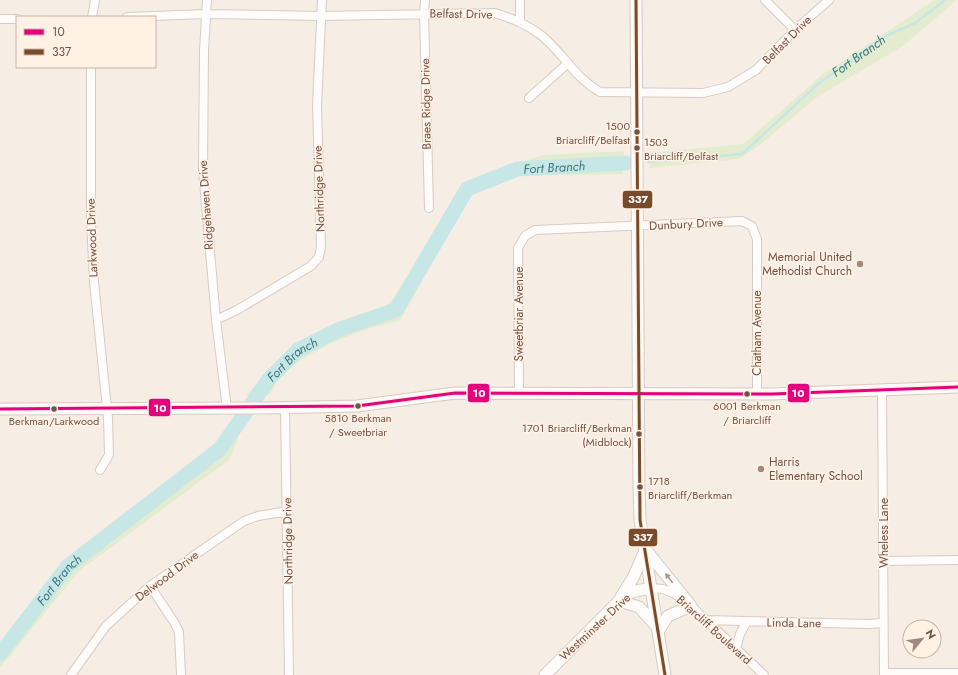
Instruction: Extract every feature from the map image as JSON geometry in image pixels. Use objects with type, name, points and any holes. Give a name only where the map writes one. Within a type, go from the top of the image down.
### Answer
[{"type":"street","points":[[92,16],[95,0]]},
{"type":"street","name":"Ridgehaven Drive","points":[[207,0],[203,170],[216,320],[227,409]]},
{"type":"street","name":"Northridge Drive","points":[[216,320],[237,310],[304,270],[319,257],[321,247],[318,195],[317,105],[320,16],[322,0]]},
{"type":"street","name":"Braes Ridge Drive","points":[[426,0],[424,13],[429,208]]},
{"type":"street","points":[[520,0],[520,21]]},
{"type":"street","points":[[636,0],[637,394],[640,514],[665,675]]},
{"type":"street","points":[[765,0],[795,30]]},
{"type":"street","name":"Belfast Drive","points":[[153,16],[206,14],[320,16],[424,13],[495,13],[520,21],[543,37],[587,84],[600,92],[703,93],[728,87],[756,70],[795,30],[829,0]]},
{"type":"street","points":[[0,19],[16,19]]},
{"type":"street","points":[[529,98],[567,64]]},
{"type":"street","name":"Larkwood Drive","points":[[91,68],[90,221],[94,282],[108,408],[108,455],[100,470]]},
{"type":"street","name":"Dunbury Drive","points":[[525,236],[535,230],[637,227],[742,221],[752,226]]},
{"type":"street","name":"Chatham Avenue","points":[[752,226],[757,239],[757,394]]},
{"type":"street","name":"Sweetbriar Avenue","points":[[519,394],[518,248],[525,236]]},
{"type":"street","points":[[0,408],[285,408],[357,406],[456,393],[757,394],[958,387]]},
{"type":"street","name":"Wheless Lane","points":[[882,390],[884,674]]},
{"type":"street","name":"Northridge Drive","points":[[285,408],[288,512],[289,675]]},
{"type":"street","name":"Delwood Drive","points":[[71,675],[106,626],[150,586],[244,521],[258,516],[288,512]]},
{"type":"street","points":[[646,550],[633,578],[619,601],[639,607],[659,630]]},
{"type":"street","points":[[646,550],[691,606],[668,616],[659,630]]},
{"type":"street","points":[[884,561],[958,560]]},
{"type":"street","points":[[150,586],[174,622],[178,632],[180,675]]},
{"type":"street","name":"Westminster Drive","points":[[545,675],[619,601],[631,592],[651,588]]},
{"type":"street","name":"Briarcliff Boulevard","points":[[651,588],[663,589],[675,594],[691,606],[764,675]]},
{"type":"street","name":"Linda Lane","points":[[706,620],[868,624],[883,623]]},
{"type":"street","points":[[736,649],[740,634],[747,621]]},
{"type":"street","points":[[884,674],[958,673]]},
{"type":"green space","points":[[934,0],[957,0],[903,46],[817,97],[760,145],[739,159],[650,168],[648,153],[743,144],[823,74]]},
{"type":"green space","points":[[624,151],[623,174],[518,176],[469,196],[400,321],[342,338],[314,352],[290,368],[269,395],[246,395],[294,344],[332,328],[379,312],[393,299],[467,182],[542,155]]},
{"type":"green space","points":[[233,422],[238,431],[238,435],[236,445],[229,460],[79,571],[0,668],[0,645],[64,561],[212,448]]},
{"type":"waterway","name":"Fort Branch","points":[[648,162],[742,154],[818,84],[886,36],[915,23],[945,0]]},
{"type":"waterway","name":"Fort Branch","points":[[0,654],[68,566],[220,449],[269,379],[298,350],[340,329],[396,310],[467,189],[517,169],[626,163]]},
{"type":"transit line","name":"337","points":[[636,0],[640,520],[665,675]]},
{"type":"transit line","name":"10","points":[[0,409],[357,406],[455,393],[772,394],[958,387]]},
{"type":"place","name":"1500 Briarcliff/Belfast","points":[[637,132]]},
{"type":"place","name":"1503 Briarcliff/Belfast","points":[[637,148]]},
{"type":"place","name":"Memorial United Methodist Church","points":[[860,264]]},
{"type":"place","name":"6001 Berkman / Briarcliff","points":[[747,394]]},
{"type":"place","name":"5810 Berkman / Sweetbriar","points":[[358,406]]},
{"type":"place","name":"Berkman/Larkwood","points":[[54,409]]},
{"type":"place","name":"1701 Briarcliff/Berkman (Midblock)","points":[[639,434]]},
{"type":"place","name":"Harris Elementary School","points":[[761,469]]},
{"type":"place","name":"1718 Briarcliff/Berkman","points":[[640,487]]}]
